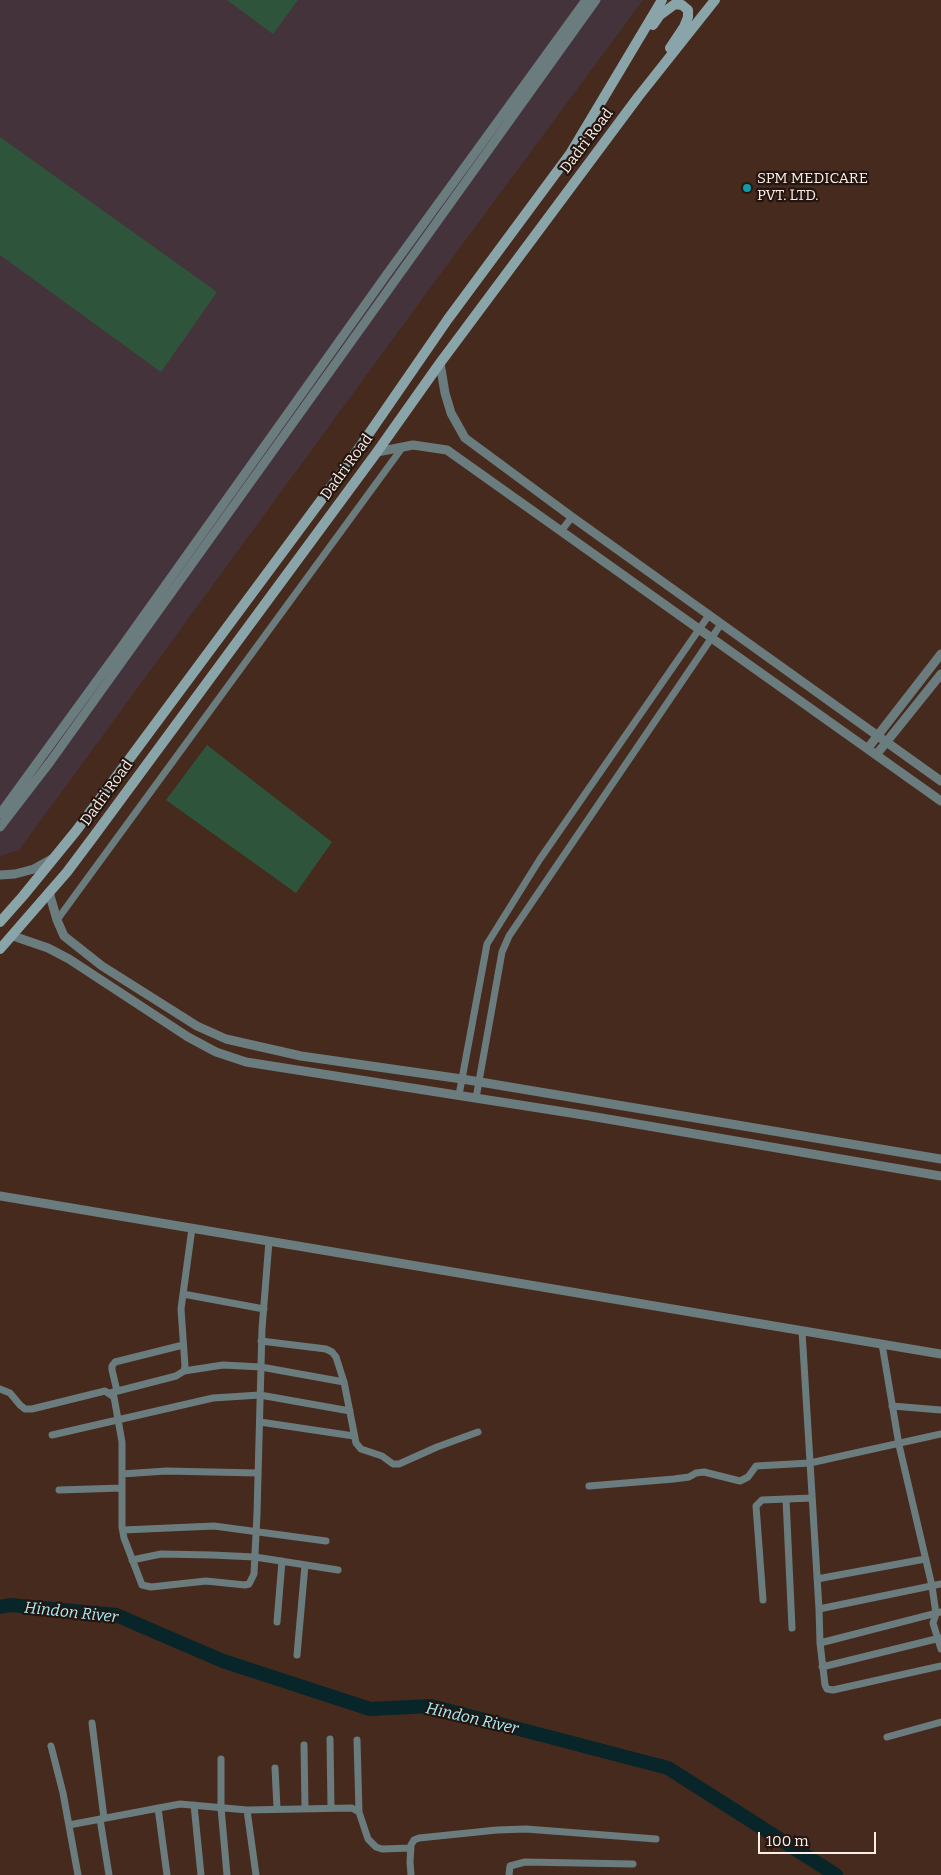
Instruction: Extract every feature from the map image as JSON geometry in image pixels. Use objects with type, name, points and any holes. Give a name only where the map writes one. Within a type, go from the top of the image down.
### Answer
[{"type":"main road","name":"Dadri Road","points":[[0,922],[57,856],[348,464],[448,319],[570,154],[662,0]]},
{"type":"main road","name":"Dadri Road","points":[[0,949],[13,936],[94,836],[377,452],[440,363],[638,97],[715,0]]},
{"type":"main road","points":[[628,56],[666,9],[676,4],[682,5],[688,10],[688,17],[684,27],[638,97]]},
{"type":"street","points":[[0,814],[586,0]]},
{"type":"street","points":[[0,827],[50,762],[596,0]]},
{"type":"street","points":[[440,363],[444,393],[451,414],[464,438],[572,518],[941,781]]},
{"type":"street","points":[[377,452],[413,445],[447,450],[941,800]]},
{"type":"street","points":[[56,920],[402,448]]},
{"type":"street","points":[[561,531],[572,518]]},
{"type":"street","points":[[459,1095],[487,944],[540,859],[709,615]]},
{"type":"street","points":[[476,1098],[502,952],[509,936],[721,624]]},
{"type":"street","points":[[868,748],[941,654]]},
{"type":"street","points":[[876,754],[941,674]]},
{"type":"street","points":[[0,875],[15,874],[34,869],[57,856]]},
{"type":"street","points":[[49,892],[56,920],[64,936],[102,966],[197,1026],[226,1039],[301,1056],[462,1079],[941,1159]]},
{"type":"street","points":[[13,936],[48,948],[69,959],[188,1038],[216,1052],[246,1062],[459,1095],[941,1176]]},
{"type":"street","points":[[0,1196],[941,1354]]},
{"type":"street","points":[[184,1371],[181,1317],[192,1228]]},
{"type":"street","points":[[183,1345],[114,1362],[112,1370],[113,1392],[122,1442],[123,1530],[142,1585],[146,1587],[206,1581],[245,1585],[252,1580],[255,1557],[261,1341],[269,1241]]},
{"type":"street","points":[[183,1294],[264,1309]]},
{"type":"street","points":[[802,1330],[820,1644],[825,1685],[827,1689],[833,1690],[941,1666]]},
{"type":"street","points":[[261,1341],[326,1349],[332,1352],[336,1357],[344,1382],[356,1443],[361,1449],[382,1456],[393,1464],[399,1464],[478,1432]]},
{"type":"street","points":[[882,1344],[899,1445],[938,1613],[933,1623],[941,1649]]},
{"type":"street","points":[[0,1389],[10,1393],[25,1409],[105,1391],[113,1392],[176,1376],[184,1371],[223,1365],[261,1367],[344,1382]]},
{"type":"street","points":[[52,1435],[118,1418],[213,1398],[260,1395],[350,1412]]},
{"type":"street","points":[[892,1406],[941,1410]]},
{"type":"street","points":[[260,1422],[354,1436]]},
{"type":"street","points":[[589,1486],[674,1479],[690,1477],[696,1473],[704,1472],[740,1481],[748,1477],[756,1466],[810,1463],[899,1445],[941,1434]]},
{"type":"street","points":[[122,1474],[166,1471],[258,1473]]},
{"type":"street","points":[[59,1490],[122,1488]]},
{"type":"street","points":[[763,1600],[756,1506],[762,1500],[812,1498]]},
{"type":"street","points":[[786,1499],[792,1628]]},
{"type":"street","points":[[123,1530],[214,1526],[326,1540]]},
{"type":"street","points":[[132,1560],[162,1554],[255,1557],[338,1570]]},
{"type":"street","points":[[817,1579],[925,1559]]},
{"type":"street","points":[[276,1622],[282,1561]]},
{"type":"street","points":[[297,1655],[305,1565]]},
{"type":"street","points":[[819,1609],[941,1584]]},
{"type":"street","points":[[820,1644],[938,1613]]},
{"type":"street","points":[[822,1667],[939,1638]]},
{"type":"street","points":[[886,1737],[941,1722]]},
{"type":"street","points":[[92,1723],[109,1875]]},
{"type":"street","points":[[330,1739],[332,1808]]},
{"type":"street","points":[[357,1740],[360,1812],[368,1839],[376,1847],[411,1848]]},
{"type":"street","points":[[304,1745],[304,1808]]},
{"type":"street","points":[[51,1746],[78,1875]]},
{"type":"street","points":[[220,1759],[221,1808],[227,1875]]},
{"type":"street","points":[[275,1768],[277,1808]]},
{"type":"street","points":[[69,1825],[180,1804],[247,1810],[352,1808],[360,1812]]},
{"type":"street","points":[[194,1805],[201,1875]]},
{"type":"street","points":[[158,1808],[167,1875]]},
{"type":"street","points":[[247,1810],[256,1875]]},
{"type":"street","points":[[411,1875],[411,1848],[414,1840],[419,1838],[497,1830],[557,1830],[656,1839]]},
{"type":"street","points":[[510,1875],[510,1866],[525,1862],[633,1864]]},
{"type":"shaded area","points":[[0,0],[643,0],[19,850],[0,856]]},
{"type":"green space","points":[[227,0],[298,0],[273,34]]},
{"type":"green space","points":[[0,137],[217,292],[161,372],[0,255]]},
{"type":"green space","points":[[207,745],[332,842],[296,893],[166,800]]},
{"type":"waterway","name":"Hindon River","points":[[0,1607],[10,1605],[116,1615],[223,1661],[370,1709],[431,1706],[668,1768],[836,1875]]},
{"type":"place","name":"SPM MEDICARE PVT. LTD.","points":[[747,188]]}]
